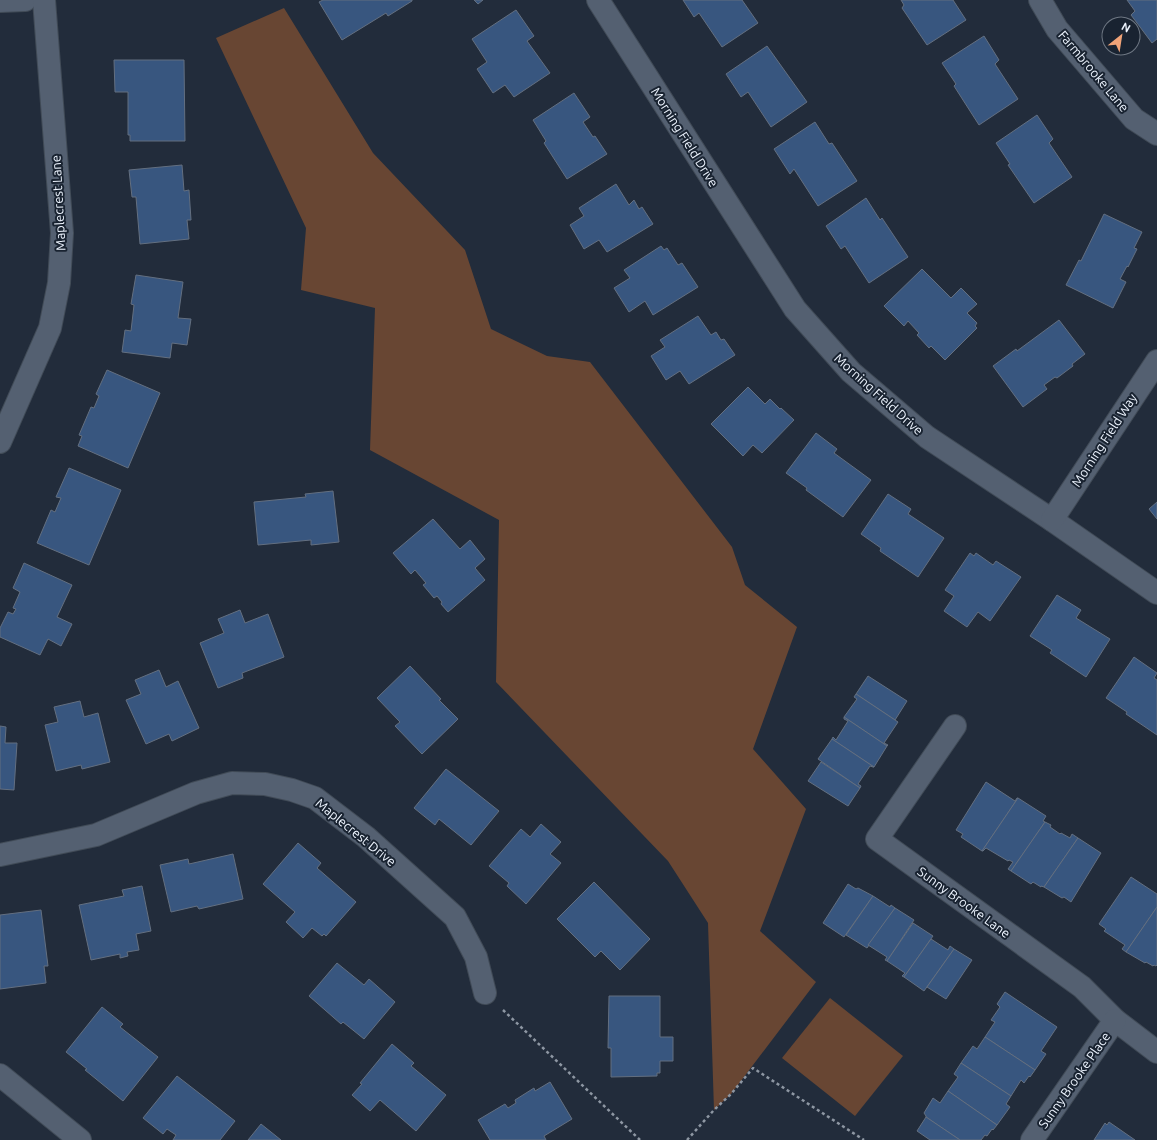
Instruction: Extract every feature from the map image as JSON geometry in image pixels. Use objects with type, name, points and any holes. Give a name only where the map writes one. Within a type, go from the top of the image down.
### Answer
[{"type":"street","points":[[0,1],[25,0]]},
{"type":"street","name":"Maplecrest Lane","points":[[0,442],[50,328],[59,283],[62,233],[44,0]]},
{"type":"street","name":"Morning Field Drive","points":[[598,0],[795,309],[851,372],[927,438],[1052,520],[1157,593]]},
{"type":"street","name":"Farmbrooke Lane","points":[[1040,0],[1057,29],[1134,119],[1157,134]]},
{"type":"street","name":"Morning Field Way","points":[[1052,520],[1157,361]]},
{"type":"street","name":"Sunny Brooke Lane","points":[[955,726],[877,839],[1082,987],[1115,1020],[1157,1052]]},
{"type":"street","name":"Maplecrest Drive","points":[[0,855],[96,835],[196,792],[232,783],[265,784],[292,790],[315,798],[366,837],[454,917],[476,957],[485,993]]},
{"type":"street","name":"Sunny Brooke Place","points":[[1032,1140],[1115,1020]]},
{"type":"street","points":[[0,1075],[80,1140]]},
{"type":"path","points":[[485,993],[640,1140]]},
{"type":"path","points":[[687,1140],[714,1110],[731,1094],[752,1068],[864,1140]]},
{"type":"shaded area","points":[[284,8],[373,153],[465,250],[491,329],[547,356],[590,362],[732,547],[745,585],[797,627],[753,749],[806,809],[760,931],[816,982],[731,1094],[714,1110],[708,923],[668,861],[496,682],[499,520],[370,450],[375,308],[301,290],[306,228],[216,38]]},
{"type":"shaded area","points":[[830,998],[903,1056],[855,1116],[782,1058]]},
{"type":"building","points":[[323,0],[412,1],[388,16],[386,13],[342,40],[319,2]]},
{"type":"building","points":[[474,0],[483,0],[478,4]]},
{"type":"building","points":[[683,0],[742,0],[758,23],[722,47],[699,13],[694,17]]},
{"type":"building","points":[[901,0],[953,0],[966,20],[927,45],[902,8],[904,5]]},
{"type":"building","points":[[1127,0],[1157,0],[1157,39],[1152,43],[1141,28],[1141,16],[1131,15],[1135,11]]},
{"type":"building","points":[[516,10],[534,36],[527,41],[550,73],[514,97],[505,85],[493,93],[477,69],[487,62],[472,39]]},
{"type":"building","points":[[984,36],[999,60],[995,64],[1018,99],[979,125],[954,86],[956,84],[942,63]]},
{"type":"building","points":[[767,46],[807,102],[771,127],[748,92],[741,97],[726,74]]},
{"type":"building","points":[[114,60],[184,60],[185,141],[130,141],[130,135],[128,135],[128,92],[115,92]]},
{"type":"building","points":[[574,93],[590,117],[583,122],[607,154],[567,179],[544,143],[546,141],[533,120]]},
{"type":"building","points":[[1037,115],[1053,139],[1049,143],[1072,177],[1034,203],[1008,165],[1010,164],[996,143]]},
{"type":"building","points":[[815,122],[829,144],[832,143],[857,181],[818,206],[794,169],[790,174],[774,149]]},
{"type":"building","points":[[182,165],[184,191],[189,190],[191,220],[187,220],[189,239],[140,244],[136,197],[132,197],[129,170]]},
{"type":"building","points":[[616,184],[629,205],[634,200],[639,209],[642,207],[653,224],[607,252],[599,240],[584,249],[570,225],[584,216],[579,208]]},
{"type":"building","points":[[866,198],[880,220],[882,218],[908,257],[869,283],[845,246],[841,249],[826,226]]},
{"type":"building","points":[[1104,214],[1142,232],[1134,248],[1137,249],[1120,279],[1126,282],[1113,308],[1066,285],[1079,260],[1081,261]]},
{"type":"building","points":[[661,246],[664,250],[667,248],[678,265],[682,263],[698,287],[653,315],[645,301],[629,312],[614,288],[630,278],[624,270]]},
{"type":"building","points":[[922,269],[951,298],[961,288],[977,304],[967,313],[977,323],[975,326],[977,328],[945,360],[931,346],[929,348],[917,335],[919,333],[908,321],[904,326],[884,306]]},
{"type":"building","points":[[136,275],[183,282],[178,318],[191,319],[187,345],[172,343],[170,358],[122,352],[125,330],[131,331],[134,305],[131,304]]},
{"type":"building","points":[[698,316],[711,335],[716,332],[721,340],[724,339],[735,355],[689,384],[680,371],[666,380],[651,356],[665,347],[660,340]]},
{"type":"building","points":[[1059,320],[1085,354],[1072,364],[1073,366],[1057,378],[1055,377],[1044,385],[1047,389],[1023,407],[993,366],[1016,349],[1017,351]]},
{"type":"building","points":[[107,370],[160,393],[128,468],[78,446],[82,436],[79,435],[91,407],[94,408],[99,396],[96,394]]},
{"type":"building","points":[[748,387],[765,404],[770,399],[794,420],[762,453],[753,445],[743,456],[711,424]]},
{"type":"building","points":[[816,433],[837,449],[834,453],[871,480],[843,517],[806,490],[807,488],[786,473]]},
{"type":"building","points":[[69,468],[121,490],[89,565],[37,543],[51,510],[55,512],[61,498],[56,497]]},
{"type":"building","points":[[333,491],[339,542],[311,545],[311,540],[258,545],[254,502],[306,497],[305,494]]},
{"type":"building","points":[[888,494],[911,509],[908,514],[944,538],[918,577],[880,551],[881,548],[861,534]]},
{"type":"building","points":[[1157,502],[1157,519],[1149,509]]},
{"type":"building","points":[[433,519],[460,549],[470,540],[485,559],[475,568],[485,580],[448,612],[441,604],[442,602],[437,596],[434,598],[423,585],[426,583],[415,570],[411,574],[393,553]]},
{"type":"building","points":[[970,553],[974,556],[976,553],[993,565],[996,561],[1021,577],[990,621],[978,612],[967,627],[944,611],[954,596],[945,590]]},
{"type":"building","points":[[24,563],[72,585],[57,617],[72,624],[61,646],[48,639],[40,655],[0,637],[0,628],[8,612],[13,614],[16,609],[13,608],[20,592],[13,588]]},
{"type":"building","points":[[1057,595],[1081,610],[1076,618],[1110,639],[1086,677],[1050,653],[1052,650],[1030,636]]},
{"type":"building","points":[[240,610],[245,623],[268,614],[284,657],[242,673],[243,678],[218,688],[200,643],[224,633],[218,619]]},
{"type":"building","points":[[1134,657],[1157,673],[1154,678],[1157,680],[1157,735],[1126,714],[1127,712],[1106,698]]},
{"type":"building","points":[[410,666],[441,699],[439,700],[458,719],[422,754],[395,726],[400,722],[377,698]]},
{"type":"building","points":[[159,670],[166,687],[178,681],[199,728],[172,741],[169,734],[146,744],[126,700],[141,694],[135,680]]},
{"type":"building","points":[[868,676],[907,701],[895,720],[856,694]]},
{"type":"building","points":[[856,694],[898,722],[884,743],[888,745],[887,746],[844,717],[857,699],[854,697]]},
{"type":"building","points":[[80,701],[84,717],[98,713],[110,762],[82,769],[81,765],[56,771],[45,725],[58,722],[54,707]]},
{"type":"building","points":[[844,717],[887,746],[874,767],[832,739],[833,737],[836,740],[848,721],[844,719]]},
{"type":"building","points":[[0,726],[6,727],[5,743],[17,743],[14,790],[0,789]]},
{"type":"building","points":[[832,739],[874,767],[870,766],[858,784],[861,786],[860,788],[818,759]]},
{"type":"building","points":[[821,762],[860,788],[848,806],[808,781]]},
{"type":"building","points":[[446,769],[499,811],[471,845],[439,819],[435,825],[414,808]]},
{"type":"building","points":[[986,782],[1015,801],[1018,798],[982,851],[961,837],[963,834],[956,830]]},
{"type":"building","points":[[1018,798],[1046,816],[1043,821],[1045,822],[1011,871],[1008,869],[1013,862],[1008,861],[986,848],[982,851]]},
{"type":"building","points":[[1045,822],[1051,825],[1050,827],[1060,834],[1061,833],[1070,838],[1072,834],[1078,838],[1044,887],[1041,887],[1033,882],[1031,884],[1011,871]]},
{"type":"building","points":[[541,824],[561,842],[550,854],[561,863],[526,904],[507,886],[509,883],[489,866],[521,829],[530,837]]},
{"type":"building","points":[[1078,838],[1101,853],[1071,902],[1044,887]]},
{"type":"building","points":[[298,843],[321,863],[317,868],[356,902],[326,936],[324,934],[322,936],[312,928],[303,938],[286,922],[295,912],[263,884]]},
{"type":"building","points":[[233,854],[243,899],[199,909],[197,906],[171,912],[160,865],[188,859],[189,864]]},
{"type":"building","points":[[1131,877],[1157,894],[1157,907],[1126,952],[1122,949],[1125,945],[1104,931],[1106,929],[1099,924]]},
{"type":"building","points":[[594,882],[650,939],[620,970],[601,951],[595,957],[557,919]]},
{"type":"building","points":[[848,884],[873,896],[844,937],[823,923]]},
{"type":"building","points":[[142,886],[151,931],[136,934],[139,950],[127,952],[128,956],[120,958],[120,954],[91,960],[79,905],[124,896],[122,890]]},
{"type":"building","points":[[873,896],[890,907],[891,905],[895,908],[867,948],[846,935]]},
{"type":"building","points":[[1157,907],[1157,965],[1153,966],[1126,952]]},
{"type":"building","points":[[895,908],[914,920],[887,961],[885,960],[887,957],[868,945]]},
{"type":"building","points":[[41,910],[48,966],[44,966],[46,983],[0,989],[0,915]]},
{"type":"building","points":[[913,923],[933,936],[904,977],[902,976],[905,973],[887,961]]},
{"type":"building","points":[[931,939],[948,950],[950,946],[954,949],[924,991],[904,977]]},
{"type":"building","points":[[954,949],[972,960],[946,999],[927,987]]},
{"type":"building","points":[[337,963],[364,985],[369,979],[395,1002],[364,1039],[343,1022],[341,1024],[309,996]]},
{"type":"building","points":[[1005,992],[1057,1027],[1041,1051],[1046,1054],[1035,1070],[985,1037],[995,1022],[991,1020],[1000,1007],[997,1004]]},
{"type":"building","points":[[609,996],[660,996],[660,1037],[673,1037],[673,1061],[660,1061],[660,1073],[657,1073],[657,1076],[611,1077],[611,1048],[608,1048]]},
{"type":"building","points":[[102,1007],[123,1024],[120,1027],[158,1057],[123,1101],[85,1070],[87,1069],[66,1052]]},
{"type":"building","points":[[985,1037],[1035,1070],[1024,1083],[1021,1080],[1011,1096],[961,1063],[973,1046],[977,1049]]},
{"type":"building","points":[[392,1044],[414,1063],[411,1066],[446,1095],[416,1131],[380,1100],[370,1111],[352,1095]]},
{"type":"building","points":[[961,1063],[1011,1096],[1006,1104],[1010,1107],[997,1125],[948,1091],[958,1077],[954,1074]]},
{"type":"building","points":[[177,1076],[235,1121],[220,1140],[173,1140],[176,1135],[167,1129],[163,1134],[143,1118]]},
{"type":"building","points":[[550,1082],[572,1119],[544,1136],[546,1140],[490,1140],[478,1120],[505,1104],[508,1108],[516,1103],[515,1100],[534,1088],[535,1091]]},
{"type":"building","points":[[948,1091],[997,1125],[981,1140],[960,1140],[926,1117],[924,1113],[933,1098],[940,1103]]},
{"type":"building","points":[[926,1117],[960,1140],[930,1140],[917,1131]]},
{"type":"building","points":[[1109,1122],[1135,1140],[1094,1140],[1105,1123],[1107,1125]]},
{"type":"building","points":[[261,1124],[281,1140],[248,1140]]}]
